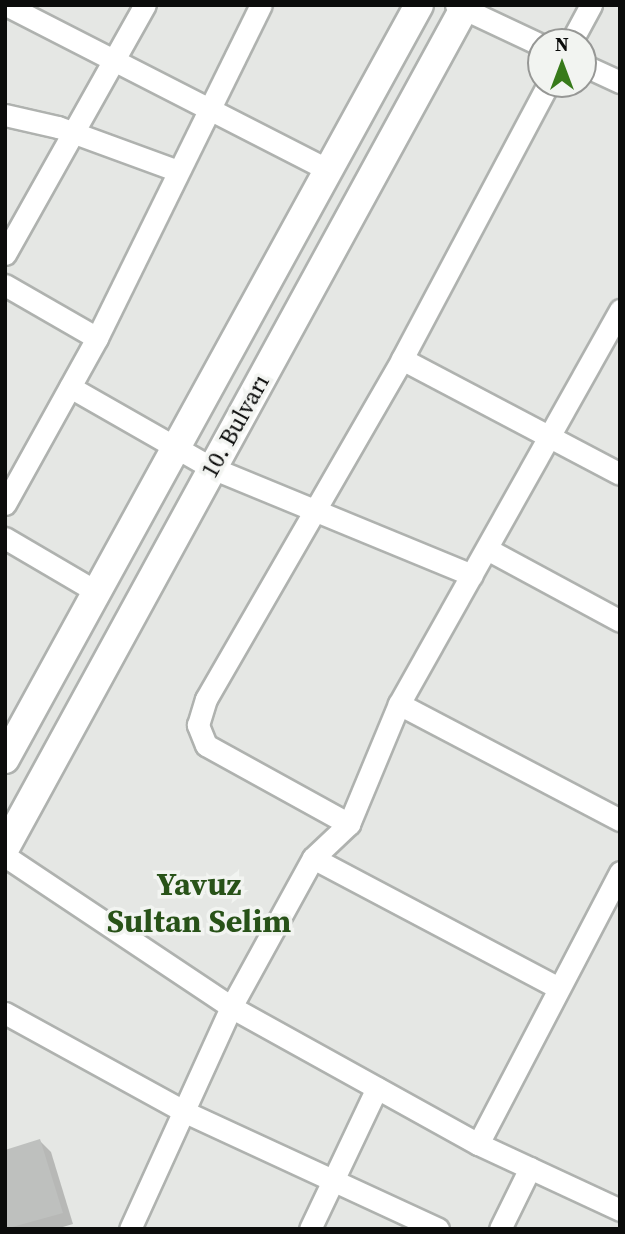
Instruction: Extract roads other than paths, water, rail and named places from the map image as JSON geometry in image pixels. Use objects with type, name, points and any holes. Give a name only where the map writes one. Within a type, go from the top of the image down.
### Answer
[{"type":"main road","name":"10. Bulvarı","points":[[5,759],[97,592],[174,444],[419,5]]},
{"type":"main road","name":"10. Bulvarı","points":[[5,848],[462,7]]},
{"type":"street","points":[[6,5],[115,64],[328,170]]},
{"type":"street","points":[[5,254],[115,64],[145,5]]},
{"type":"street","points":[[5,504],[97,338],[261,5]]},
{"type":"street","points":[[579,28],[591,5]]},
{"type":"street","points":[[462,7],[527,38]]},
{"type":"street","points":[[597,71],[620,82]]},
{"type":"street","points":[[349,824],[206,745],[198,725],[206,699],[402,359],[541,98]]},
{"type":"street","points":[[5,115],[75,133],[178,171]]},
{"type":"street","points":[[5,285],[97,338]]},
{"type":"street","points":[[130,1229],[231,1007],[313,858],[349,824],[398,704],[620,310]]},
{"type":"street","points":[[402,359],[620,474]]},
{"type":"street","points":[[70,387],[212,468],[472,575]]},
{"type":"street","points":[[5,538],[97,592]]},
{"type":"street","points":[[487,549],[620,621]]},
{"type":"street","points":[[398,704],[620,820]]},
{"type":"street","points":[[5,856],[231,1007],[478,1144],[620,1210]]},
{"type":"street","points":[[313,858],[559,988]]},
{"type":"street","points":[[478,1144],[620,872]]},
{"type":"street","points":[[5,1013],[183,1111],[438,1229]]},
{"type":"street","points":[[310,1229],[377,1088]]},
{"type":"street","points":[[500,1229],[530,1168]]},
{"type":"district","name":"Yavuz Sultan Selim","points":[[199,904]]}]
